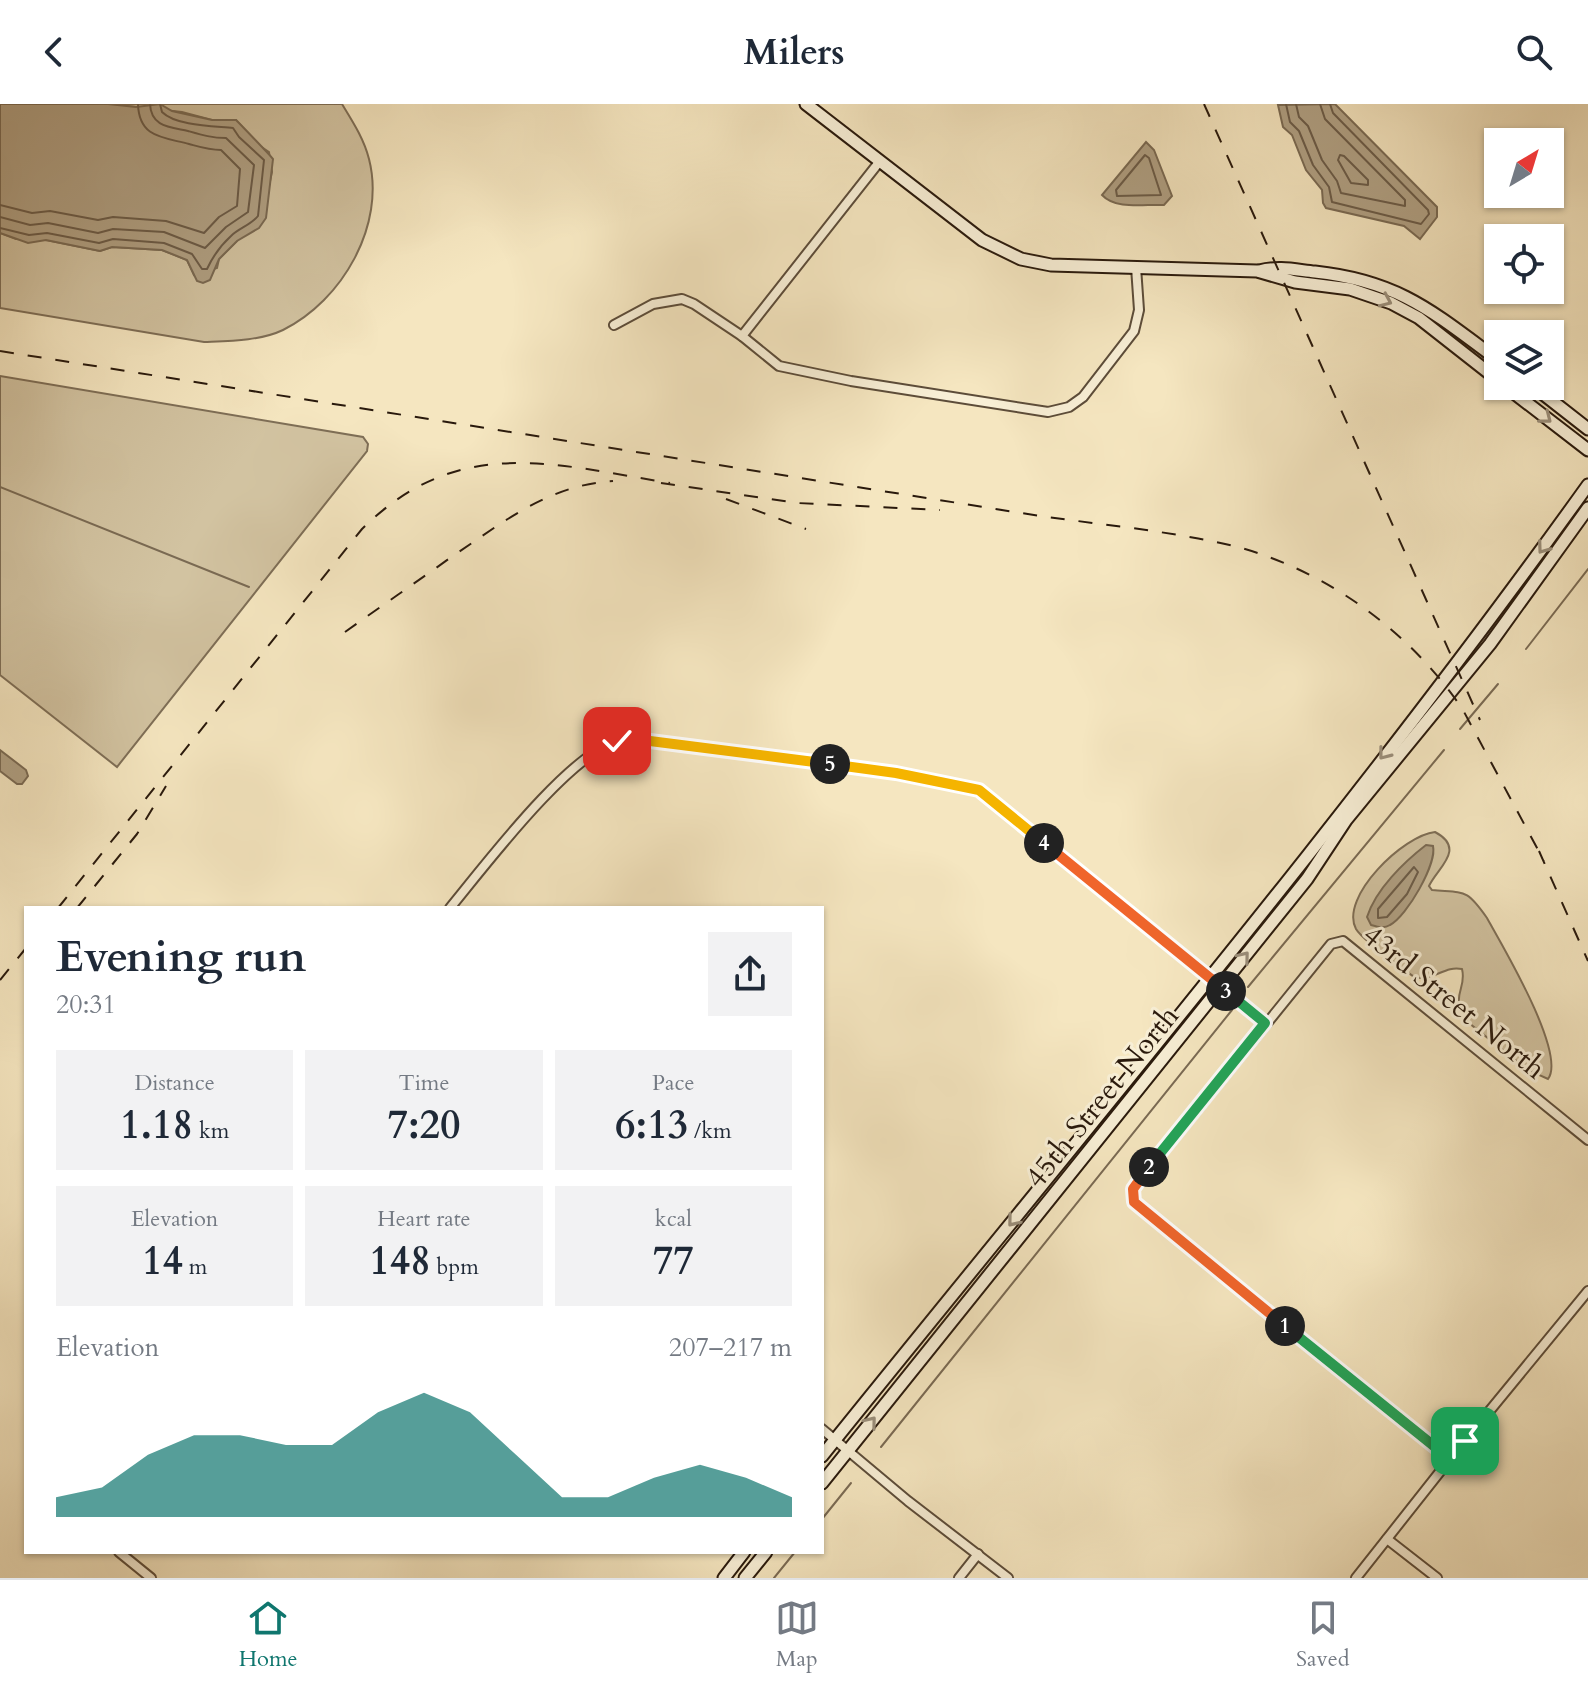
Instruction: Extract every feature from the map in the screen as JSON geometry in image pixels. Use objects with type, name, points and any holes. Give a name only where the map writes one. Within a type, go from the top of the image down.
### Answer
[{"type":"main road","points":[[806,104],[982,240],[1005,254],[1051,265],[1257,271],[1276,267],[1333,274],[1389,287],[1423,305],[1484,350]]},
{"type":"main road","points":[[1257,271],[1295,282],[1350,289],[1391,303],[1432,326],[1484,369]]},
{"type":"main road","points":[[1523,400],[1588,450]]},
{"type":"main road","points":[[1551,400],[1588,429]]},
{"type":"main road","name":"45th Street North","points":[[824,1454],[1211,979],[1485,628],[1588,485]]},
{"type":"main road","name":"45th Street North","points":[[824,1481],[1307,879],[1346,820],[1490,644],[1588,508]]},
{"type":"main road","points":[[724,1578],[742,1554]]},
{"type":"main road","points":[[745,1578],[764,1554]]},
{"type":"street","points":[[742,336],[880,161]]},
{"type":"street","points":[[614,325],[653,304],[682,299],[742,336],[779,366],[851,381],[1048,412],[1069,407],[1083,397],[1134,331],[1139,310],[1136,267]]},
{"type":"street","points":[[452,906],[535,805],[589,756],[617,741],[650,741],[865,769],[979,790],[1265,1023],[1133,1189],[1134,1202],[1450,1459]]},
{"type":"street","name":"43rd Street North","points":[[1265,1023],[1331,944],[1343,941],[1588,1140]]},
{"type":"street","points":[[1356,1578],[1588,1291]]},
{"type":"street","points":[[824,1431],[1008,1578]]},
{"type":"street","points":[[1387,1539],[1437,1578]]},
{"type":"street","points":[[121,1554],[151,1578]]},
{"type":"street","points":[[959,1578],[978,1554]]},
{"type":"shaded area","points":[[108,104],[342,104],[364,144],[373,184],[365,234],[341,281],[304,317],[283,330],[234,341],[204,342],[0,308],[0,233],[16,239],[46,240],[100,251],[112,247],[162,250],[187,260],[194,275],[217,268],[219,259],[237,241],[269,186],[272,172],[269,152],[236,120],[212,120],[182,112]]},
{"type":"shaded area","points":[[0,376],[363,437],[368,444],[367,451],[117,767],[0,675]]},
{"type":"shaded area","points":[[1435,832],[1449,845],[1449,852],[1429,886],[1432,890],[1464,894],[1487,918],[1541,1024],[1549,1047],[1551,1066],[1548,1079],[1528,1070],[1464,1019],[1459,1003],[1462,969],[1414,977],[1356,929],[1353,916],[1365,885],[1407,844]]},
{"type":"water","points":[[0,104],[136,107],[160,104],[172,111],[212,120],[236,120],[273,159],[266,218],[259,228],[237,241],[219,259],[210,280],[203,283],[197,281],[187,260],[162,250],[112,247],[100,251],[46,240],[28,243],[0,233]]},
{"type":"water","points":[[1335,104],[1437,207],[1437,217],[1420,239],[1404,226],[1326,208],[1322,190],[1306,170],[1292,135],[1283,127],[1278,105]]},
{"type":"water","points":[[1146,142],[1154,150],[1172,196],[1164,205],[1131,205],[1108,200],[1102,195]]},
{"type":"water","points":[[0,750],[26,770],[28,776],[22,784],[17,784],[0,771]]},
{"type":"water","points":[[1426,845],[1433,846],[1433,854],[1426,877],[1412,901],[1390,925],[1371,925],[1367,917],[1377,896],[1400,868]]},
{"type":"waterway","points":[[0,487],[249,587]]},
{"type":"waterway","points":[[1526,649],[1588,569]]},
{"type":"waterway","points":[[1460,729],[1498,684]]},
{"type":"waterway","points":[[1248,987],[1444,750]]},
{"type":"waterway","points":[[881,1447],[1232,1010]]},
{"type":"waterway","points":[[824,1517],[851,1483]]},
{"type":"waterway","points":[[774,1578],[793,1554]]},
{"type":"railway","points":[[1204,104],[1480,720]]},
{"type":"railway","points":[[0,351],[1040,516],[1161,532],[1234,546],[1268,557],[1301,571],[1363,607],[1418,654],[1463,710],[1544,861]]},
{"type":"railway","points":[[60,906],[362,529],[398,499],[434,479],[471,468],[508,463],[546,464],[670,483]]},
{"type":"railway","points":[[345,632],[527,508],[567,490],[613,481]]},
{"type":"railway","points":[[661,483],[797,503],[940,510]]},
{"type":"railway","points":[[726,499],[806,529]]},
{"type":"railway","points":[[79,906],[137,834],[166,786]]},
{"type":"railway","points":[[1539,851],[1588,961]]},
{"type":"railway","points":[[0,980],[24,950]]},
{"type":"route","points":[[617,741],[650,741],[743,752],[896,773],[979,790],[1265,1023],[1133,1189],[1134,1202],[1450,1459],[1465,1441]]}]
